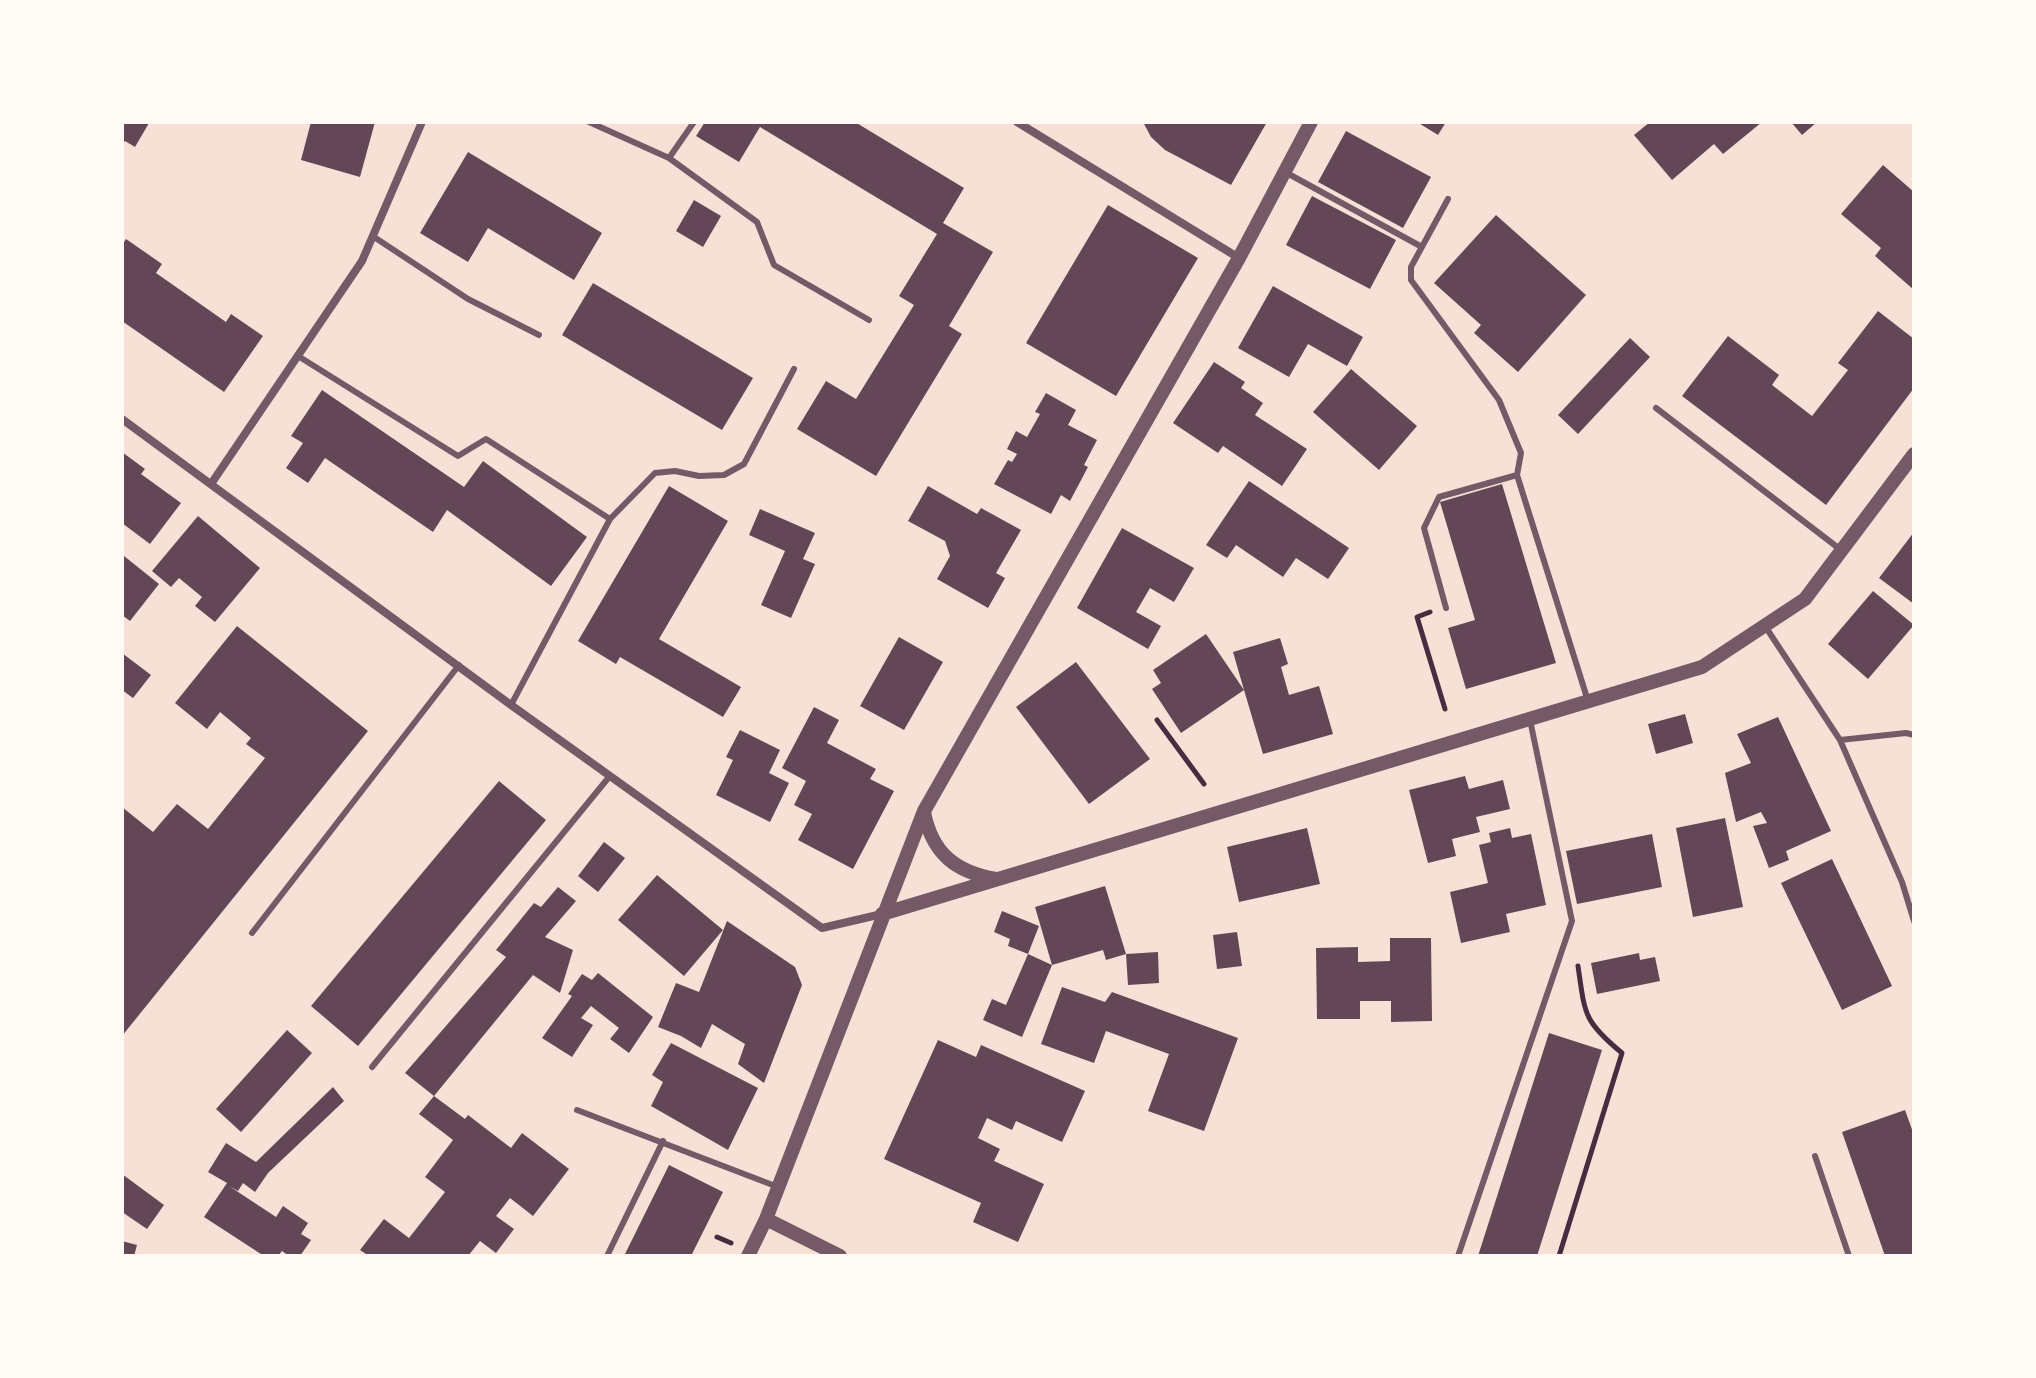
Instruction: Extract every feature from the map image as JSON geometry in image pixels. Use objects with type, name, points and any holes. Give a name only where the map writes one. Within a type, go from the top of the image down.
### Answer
[{"type":"street","points":[[211,484],[362,261],[422,122]]},
{"type":"street","points":[[1017,122],[1239,258]]},
{"type":"street","points":[[748,1256],[766,1219],[924,811],[1239,258],[1311,122]]},
{"type":"street","points":[[122,419],[609,777],[822,928],[882,914],[1702,667],[1805,599],[1914,454]]},
{"type":"street","points":[[924,811],[932,842],[949,861],[976,876],[1000,879]]},
{"type":"street","points":[[766,1219],[840,1256]]},
{"type":"lane","points":[[589,122],[669,158],[757,222],[774,265],[869,320]]},
{"type":"lane","points":[[669,158],[694,122]]},
{"type":"lane","points":[[1285,172],[1422,247]]},
{"type":"lane","points":[[1448,199],[1411,267],[1411,280],[1499,400],[1521,453],[1517,475],[1588,701]]},
{"type":"lane","points":[[374,237],[468,299],[539,335]]},
{"type":"lane","points":[[298,356],[458,456],[486,439],[610,519]]},
{"type":"lane","points":[[511,705],[610,519],[655,473],[675,471],[699,476],[724,475],[744,464],[794,369]]},
{"type":"lane","points":[[1656,408],[1842,551]]},
{"type":"lane","points":[[1446,608],[1424,528],[1439,497],[1517,475]]},
{"type":"lane","points":[[1765,626],[1840,740],[1902,882],[1914,921]]},
{"type":"lane","points":[[252,933],[459,665]]},
{"type":"lane","points":[[1458,1256],[1572,921],[1530,720]]},
{"type":"lane","points":[[1840,740],[1906,733],[1914,735]]},
{"type":"lane","points":[[372,1067],[609,777]]},
{"type":"lane","points":[[577,1110],[778,1187]]},
{"type":"lane","points":[[607,1256],[663,1141]]},
{"type":"lane","points":[[1815,1156],[1849,1256]]},
{"type":"path","points":[[1445,709],[1417,617],[1446,608]]},
{"type":"path","points":[[1157,720],[1204,784]]},
{"type":"path","points":[[1559,1256],[1622,1053],[1595,1031],[1585,1014],[1572,921]]},
{"type":"building","points":[[122,122],[149,123],[135,147],[125,141],[122,145]]},
{"type":"building","points":[[311,122],[375,122],[360,177],[301,160]]},
{"type":"building","points":[[705,122],[855,122],[964,188],[943,223],[993,252],[949,326],[962,334],[876,476],[797,429],[826,381],[856,399],[914,305],[899,296],[937,234],[760,127],[739,162],[696,136]]},
{"type":"building","points":[[1143,122],[1267,122],[1231,185],[1165,150],[1151,137]]},
{"type":"building","points":[[1417,122],[1446,122],[1438,135]]},
{"type":"building","points":[[1650,122],[1762,122],[1723,154],[1714,144],[1672,180],[1634,135]]},
{"type":"building","points":[[1791,122],[1817,122],[1802,135]]},
{"type":"building","points":[[1346,131],[1431,177],[1403,228],[1318,182]]},
{"type":"building","points":[[468,152],[602,233],[574,280],[488,228],[468,262],[420,233]]},
{"type":"building","points":[[1883,165],[1914,192],[1914,290],[1875,256],[1881,248],[1841,214]]},
{"type":"building","points":[[1312,196],[1396,240],[1370,289],[1286,245]]},
{"type":"building","points":[[694,200],[721,216],[703,247],[676,231]]},
{"type":"building","points":[[1108,205],[1198,258],[1116,396],[1026,343]]},
{"type":"building","points":[[1496,215],[1586,295],[1518,372],[1474,333],[1481,325],[1434,283]]},
{"type":"building","points":[[126,239],[162,264],[156,273],[226,322],[231,314],[263,336],[224,392],[122,321],[122,245]]},
{"type":"building","points":[[593,283],[753,378],[722,430],[562,335]]},
{"type":"building","points":[[1273,286],[1363,337],[1347,366],[1308,344],[1289,377],[1238,348]]},
{"type":"building","points":[[1878,311],[1914,339],[1914,388],[1826,505],[1682,396],[1728,336],[1779,375],[1772,385],[1812,416],[1848,370],[1838,363]]},
{"type":"building","points":[[1630,338],[1650,357],[1578,434],[1558,415]]},
{"type":"building","points":[[1214,362],[1245,382],[1241,388],[1263,403],[1255,415],[1307,449],[1282,486],[1223,446],[1218,453],[1173,423]]},
{"type":"building","points":[[1351,369],[1417,426],[1379,470],[1313,412]]},
{"type":"building","points":[[322,390],[464,487],[483,461],[587,537],[551,586],[447,510],[433,532],[325,458],[308,483],[286,468],[303,443],[291,436]]},
{"type":"building","points":[[1046,393],[1076,410],[1068,425],[1097,440],[1084,465],[1088,467],[1070,501],[1061,495],[1051,514],[994,484],[1008,460],[1012,462],[1017,454],[1007,449],[1016,431],[1027,437],[1040,414],[1035,412]]},
{"type":"building","points":[[122,452],[145,469],[141,474],[181,503],[150,544],[122,523]]},
{"type":"building","points":[[1249,481],[1349,548],[1328,579],[1296,558],[1283,577],[1236,545],[1227,558],[1206,545]]},
{"type":"building","points":[[1502,484],[1556,663],[1466,689],[1448,628],[1475,620],[1440,502]]},
{"type":"building","points":[[669,486],[728,521],[659,639],[741,687],[723,717],[620,657],[616,664],[578,641]]},
{"type":"building","points":[[928,486],[977,514],[981,508],[1021,530],[996,573],[1005,578],[988,608],[937,579],[950,556],[945,541],[908,521]]},
{"type":"building","points":[[760,509],[815,533],[803,559],[815,564],[791,618],[761,605],[785,551],[749,535]]},
{"type":"building","points":[[198,516],[260,568],[215,622],[195,606],[202,597],[179,578],[171,587],[152,571]]},
{"type":"building","points":[[1122,528],[1194,568],[1174,602],[1150,588],[1136,612],[1161,626],[1148,649],[1077,608]]},
{"type":"building","points":[[1914,532],[1914,604],[1879,578]]},
{"type":"building","points":[[124,556],[159,584],[130,621],[122,615]]},
{"type":"building","points":[[1873,591],[1914,625],[1868,679],[1828,644]]},
{"type":"building","points":[[237,626],[368,731],[122,1036],[122,807],[153,832],[177,804],[208,829],[265,758],[246,744],[251,738],[220,712],[207,729],[175,703]]},
{"type":"building","points":[[1206,634],[1244,690],[1181,733],[1152,689],[1161,683],[1153,670]]},
{"type":"building","points":[[899,637],[943,662],[904,730],[860,706]]},
{"type":"building","points":[[1280,638],[1288,664],[1281,667],[1289,695],[1319,686],[1333,734],[1263,754],[1233,652]]},
{"type":"building","points":[[122,653],[151,675],[133,698],[122,690]]},
{"type":"building","points":[[1076,662],[1150,759],[1089,804],[1016,707]]},
{"type":"building","points":[[814,707],[839,720],[827,743],[876,769],[870,779],[894,791],[853,869],[798,840],[812,814],[794,805],[806,781],[782,768]]},
{"type":"building","points":[[1685,714],[1693,743],[1656,754],[1648,724]]},
{"type":"building","points":[[1778,717],[1831,831],[1786,851],[1789,860],[1769,868],[1753,826],[1767,823],[1761,812],[1736,822],[1725,773],[1751,763],[1737,734]]},
{"type":"building","points":[[740,730],[780,750],[769,773],[789,783],[770,822],[716,795],[733,760],[726,757]]},
{"type":"building","points":[[1465,776],[1469,789],[1503,780],[1510,809],[1476,817],[1480,832],[1452,839],[1456,856],[1428,863],[1409,790]]},
{"type":"building","points":[[499,781],[546,820],[358,1046],[311,1006]]},
{"type":"building","points":[[1725,818],[1743,907],[1693,917],[1676,828]]},
{"type":"building","points":[[1307,828],[1320,884],[1239,902],[1227,847]]},
{"type":"building","points":[[1510,828],[1512,838],[1531,834],[1546,905],[1506,914],[1510,932],[1461,943],[1450,892],[1488,883],[1479,845],[1491,842],[1489,833]]},
{"type":"building","points":[[1652,834],[1662,887],[1577,904],[1566,851]]},
{"type":"building","points":[[604,842],[625,858],[598,892],[578,876]]},
{"type":"building","points":[[1832,859],[1892,986],[1842,1010],[1781,883]]},
{"type":"building","points":[[657,875],[723,930],[684,976],[618,920]]},
{"type":"building","points":[[1105,886],[1126,954],[1106,960],[1103,950],[1052,965],[1035,907]]},
{"type":"building","points":[[558,887],[576,901],[545,937],[573,950],[560,993],[533,975],[434,1096],[405,1073],[506,957],[496,950],[534,903],[541,907]]},
{"type":"building","points":[[1002,911],[1039,926],[1028,954],[1008,946],[1010,939],[994,932]]},
{"type":"building","points":[[727,921],[795,967],[802,985],[764,1083],[738,1064],[745,1044],[712,1024],[701,1048],[658,1027],[676,983],[699,992]]},
{"type":"building","points":[[1237,932],[1242,966],[1217,969],[1213,935]]},
{"type":"building","points":[[1390,938],[1431,938],[1432,1021],[1391,1022],[1391,1001],[1360,1001],[1360,1019],[1317,1019],[1316,948],[1358,947],[1358,962],[1390,961]]},
{"type":"building","points":[[1158,952],[1159,983],[1128,985],[1126,954]]},
{"type":"building","points":[[1639,953],[1640,960],[1655,957],[1660,981],[1597,994],[1591,963]]},
{"type":"building","points":[[1028,954],[1052,965],[1022,1037],[983,1020],[992,999],[1006,1005]]},
{"type":"building","points":[[598,973],[653,1017],[629,1053],[610,1039],[619,1028],[591,1006],[581,1018],[593,1025],[572,1057],[542,1038],[572,996],[568,994],[582,974],[592,980]]},
{"type":"building","points":[[1062,987],[1105,1002],[1112,992],[1238,1038],[1204,1131],[1148,1111],[1169,1054],[1106,1031],[1094,1063],[1041,1044]]},
{"type":"building","points":[[287,1030],[312,1053],[241,1132],[216,1109]]},
{"type":"building","points":[[1549,1033],[1602,1050],[1537,1256],[1478,1256]]},
{"type":"building","points":[[938,1040],[976,1057],[981,1045],[1085,1091],[1062,1142],[1016,1121],[1012,1130],[987,1118],[978,1138],[1000,1149],[994,1161],[1044,1184],[1018,1242],[973,1222],[981,1203],[884,1159]]},
{"type":"building","points":[[671,1043],[758,1088],[728,1150],[651,1106],[663,1082],[652,1075]]},
{"type":"building","points":[[333,1087],[344,1101],[268,1173],[255,1192],[243,1183],[238,1191],[229,1186],[276,1217],[283,1206],[308,1223],[301,1234],[311,1240],[300,1256],[289,1256],[282,1251],[278,1256],[264,1256],[204,1217],[227,1183],[208,1172],[226,1143],[256,1162]]},
{"type":"building","points":[[434,1096],[465,1119],[468,1115],[511,1148],[522,1133],[569,1169],[533,1216],[510,1198],[496,1216],[514,1229],[496,1253],[480,1241],[468,1256],[369,1256],[360,1250],[384,1219],[409,1238],[445,1192],[425,1177],[453,1140],[419,1114]]},
{"type":"building","points":[[1905,1110],[1914,1135],[1914,1256],[1885,1256],[1842,1132]]},
{"type":"building","points":[[669,1165],[723,1192],[691,1256],[624,1256]]},
{"type":"building","points":[[122,1174],[164,1205],[147,1229],[122,1212]]},
{"type":"building","points":[[122,1241],[137,1245],[134,1256],[122,1256]]}]
